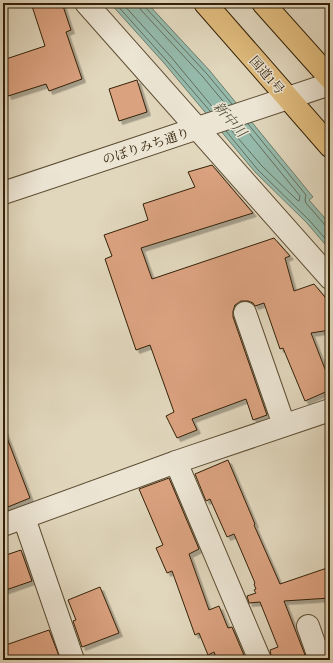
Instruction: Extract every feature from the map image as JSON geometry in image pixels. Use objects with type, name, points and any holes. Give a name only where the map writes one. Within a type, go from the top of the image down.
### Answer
[{"type":"highway","name":"国道1号","points":[[205,3],[280,101],[330,146]]},
{"type":"highway","points":[[263,3],[330,78]]},
{"type":"street","points":[[86,3],[330,278]]},
{"type":"street","name":"のぼりみち通り","points":[[3,193],[330,84]]},
{"type":"street","points":[[245,313],[284,425]]},
{"type":"street","points":[[3,525],[176,462],[330,410]]},
{"type":"street","points":[[176,462],[260,660]]},
{"type":"street","points":[[24,518],[73,660]]},
{"type":"street","points":[[308,626],[320,660]]},
{"type":"water","name":"新中川","points":[[110,3],[147,3],[210,71],[313,197],[309,200],[330,224],[330,250],[306,222],[255,172],[164,63]]},
{"type":"building","points":[[31,3],[62,3],[71,30],[66,32],[82,79],[49,91],[46,84],[8,96],[3,83],[3,60],[45,46]]},
{"type":"building","points":[[137,80],[147,112],[119,121],[109,89]]},
{"type":"building","points":[[212,165],[253,213],[141,248],[152,279],[274,238],[290,256],[285,258],[294,291],[314,284],[330,303],[330,330],[311,333],[330,382],[330,390],[305,401],[283,348],[280,349],[264,303],[255,306],[253,303],[248,301],[241,301],[235,305],[233,317],[267,415],[253,420],[246,399],[192,419],[197,430],[177,438],[166,416],[174,412],[150,345],[136,350],[105,259],[112,256],[104,235],[148,220],[143,204],[195,187],[188,172]]},
{"type":"building","points":[[3,430],[30,498],[3,509]]},
{"type":"building","points":[[228,460],[280,584],[330,567],[330,598],[284,601],[307,660],[272,660],[270,650],[278,647],[260,602],[249,603],[247,596],[256,593],[254,590],[256,589],[255,583],[234,534],[227,537],[210,499],[206,501],[195,474]]},
{"type":"building","points":[[169,478],[199,549],[189,554],[209,610],[219,606],[228,628],[232,627],[246,660],[217,660],[214,652],[208,655],[199,633],[195,635],[172,571],[167,573],[156,548],[163,545],[139,489]]},
{"type":"building","points":[[21,550],[32,581],[3,591],[3,556]]},
{"type":"building","points":[[100,587],[119,633],[82,647],[73,621],[76,620],[68,600]]},
{"type":"building","points":[[49,630],[59,656],[50,660],[3,660],[3,646]]}]
